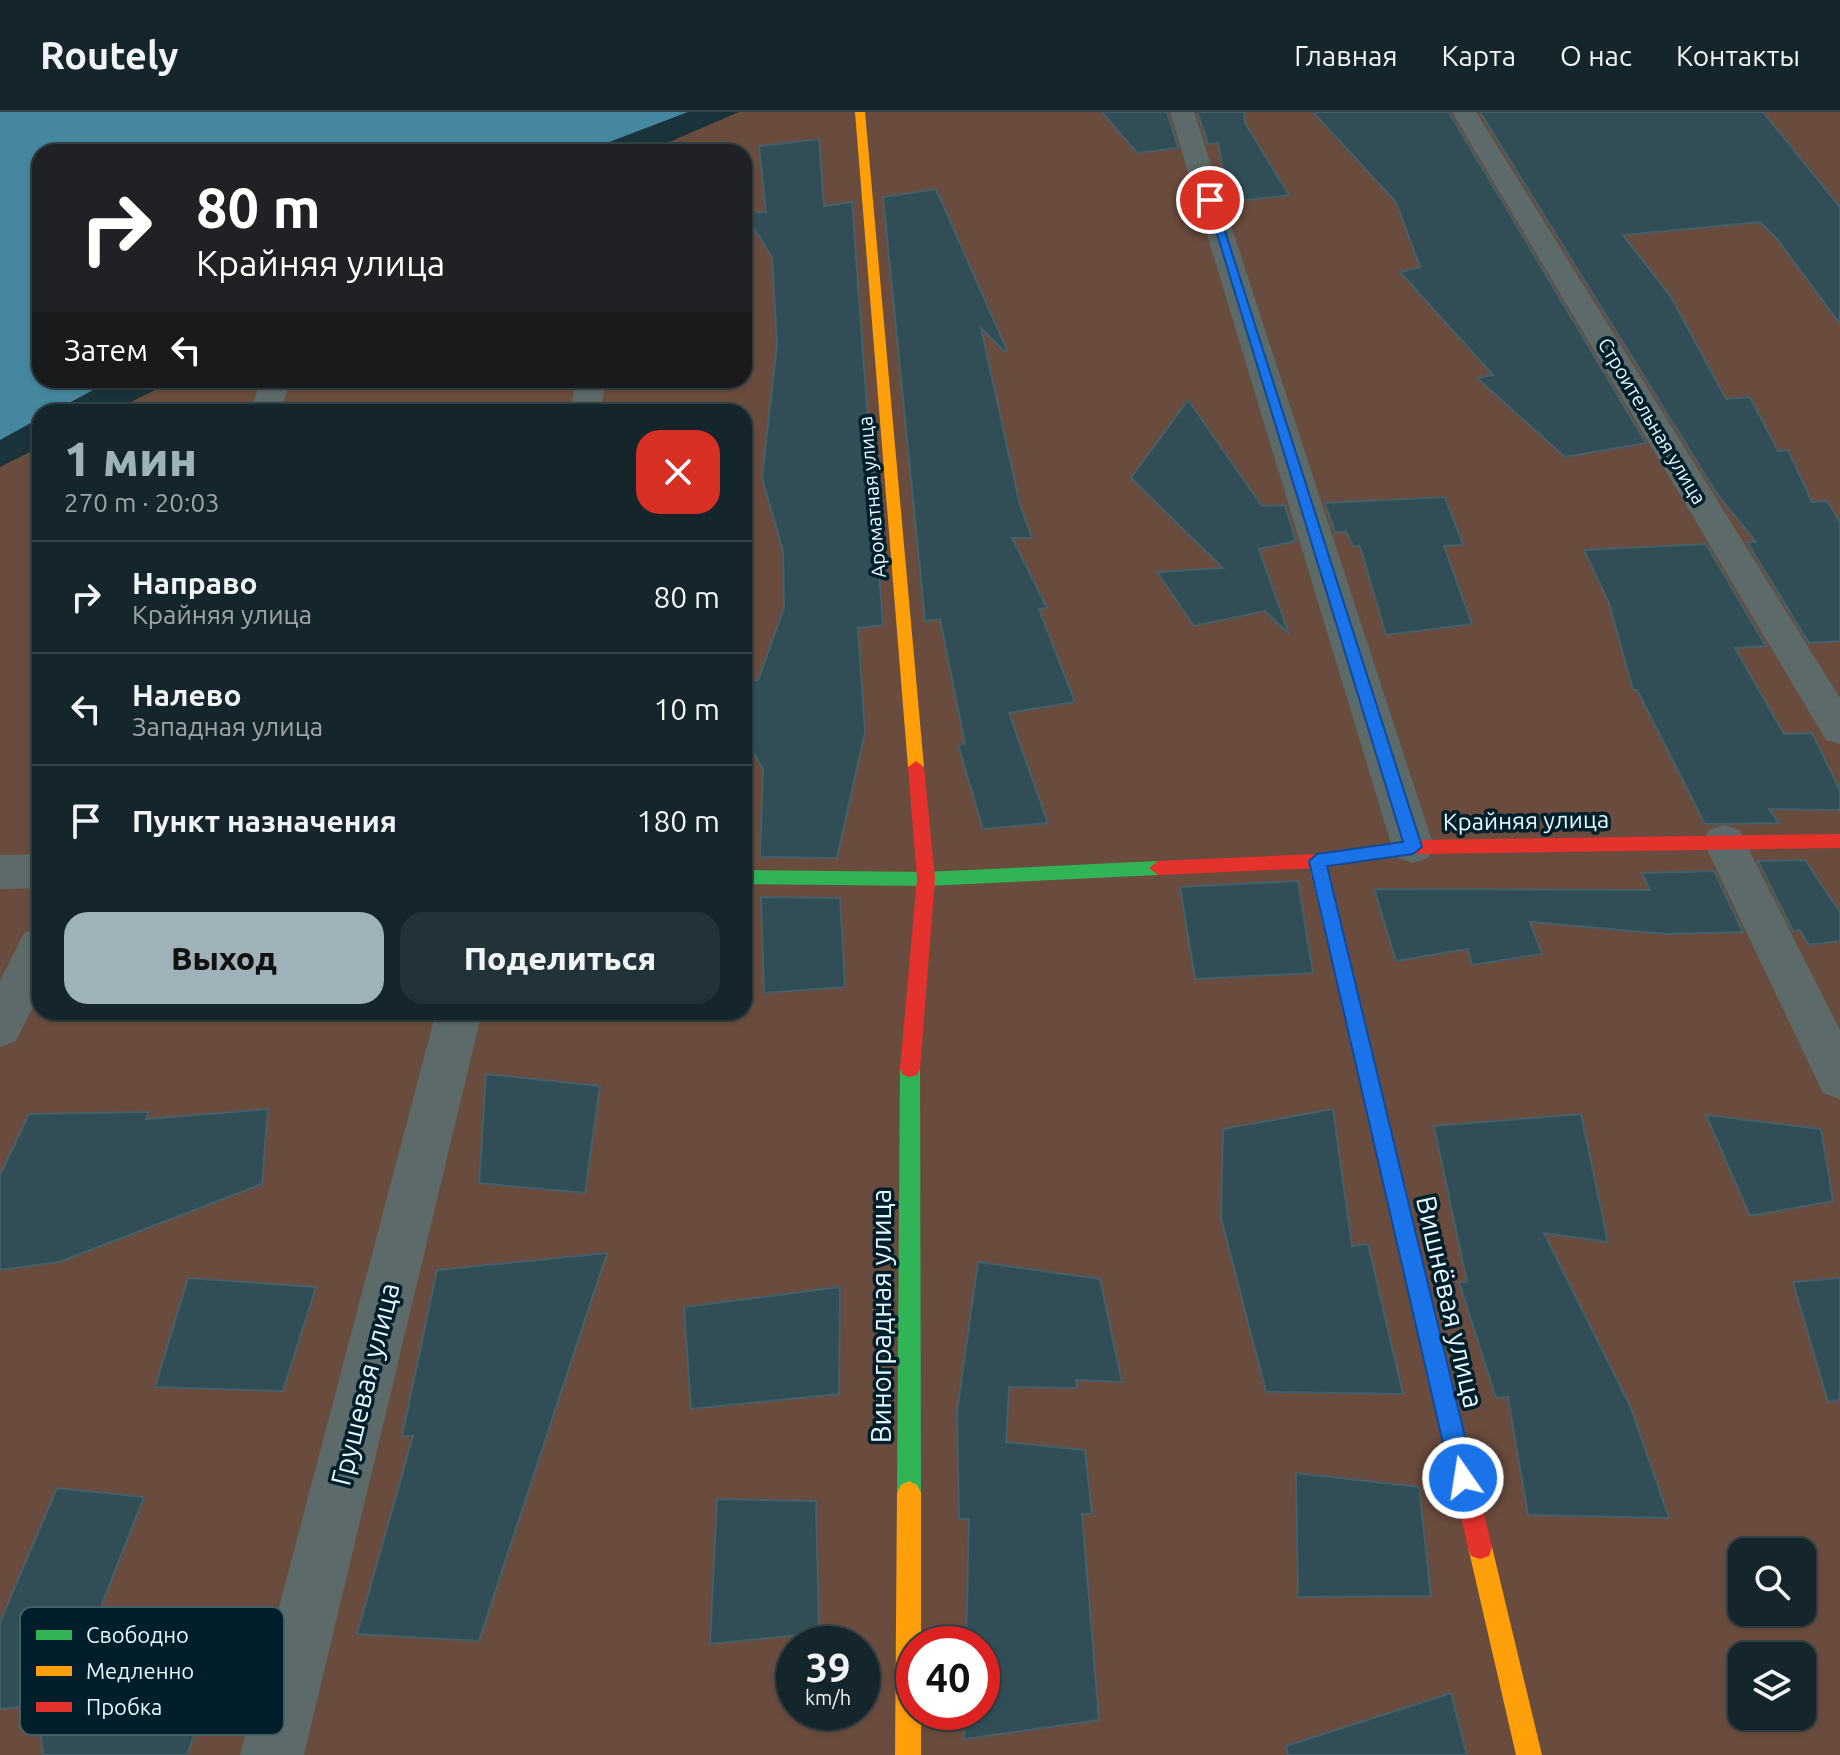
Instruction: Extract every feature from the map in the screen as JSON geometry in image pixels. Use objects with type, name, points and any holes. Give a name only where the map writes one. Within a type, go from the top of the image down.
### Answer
[{"type":"street","name":"Ароматная улица","points":[[860,112],[926,879]]},
{"type":"street","points":[[1182,112],[1413,847]]},
{"type":"street","name":"Строительная улица","points":[[1464,112],[1840,730]]},
{"type":"street","points":[[1724,841],[1840,1078]]},
{"type":"street","name":"Крайняя улица","points":[[752,877],[926,879],[1317,861],[1413,847],[1840,841]]},
{"type":"street","name":"Вишнёвая улица","points":[[1317,861],[1529,1755]]},
{"type":"street","points":[[0,872],[32,871]]},
{"type":"street","name":"Виноградная улица","points":[[908,1755],[910,1053],[926,879]]},
{"type":"street","points":[[0,1027],[32,962]]},
{"type":"street","name":"Грушевая улица","points":[[284,1707],[457,1020]]},
{"type":"street","name":"Грушевая улица","points":[[272,1755],[277,1735]]},
{"type":"shaded area","points":[[739,112],[1840,112],[1840,1755],[0,1755],[0,467],[32,451],[32,1020],[752,1020],[752,404],[127,404],[159,388],[752,388],[752,144],[665,144]]},
{"type":"water","points":[[0,112],[688,112],[604,144],[32,144],[32,388],[97,388],[67,404],[32,404],[32,422],[0,440]]},
{"type":"building","points":[[1102,112],[1167,112],[1178,148],[1137,153]]},
{"type":"building","points":[[1197,112],[1244,112],[1245,123],[1289,195],[1229,202],[1218,143],[1208,144]]},
{"type":"building","points":[[1313,112],[1449,112],[1646,443],[1565,457],[1477,378],[1493,375],[1400,272],[1420,267],[1396,202]]},
{"type":"building","points":[[1480,112],[1763,112],[1840,207],[1840,324],[1777,239],[1760,222],[1623,235],[1671,297],[1726,399],[1750,397],[1778,451],[1788,450],[1812,502],[1827,501],[1840,522],[1840,641],[1809,643],[1747,542],[1756,542],[1717,494]]},
{"type":"building","points":[[819,139],[824,206],[852,202],[883,625],[858,628],[865,732],[837,858],[760,857],[763,770],[752,749],[752,681],[758,680],[784,608],[783,551],[762,478],[777,344],[772,257],[752,226],[752,213],[766,212],[759,146]]},
{"type":"building","points":[[936,189],[1007,350],[1005,352],[981,328],[1020,505],[1032,538],[1012,538],[1047,608],[1039,609],[1075,702],[1009,713],[1048,823],[983,829],[958,745],[965,744],[940,619],[925,621],[883,197]]},
{"type":"building","points":[[1188,400],[1262,506],[1285,505],[1296,541],[1259,549],[1289,634],[1265,611],[1194,626],[1157,572],[1223,568],[1131,478]]},
{"type":"building","points":[[1445,497],[1463,545],[1444,546],[1472,624],[1386,635],[1360,546],[1353,546],[1346,531],[1335,533],[1325,503]]},
{"type":"building","points":[[1706,544],[1766,646],[1735,648],[1784,734],[1812,733],[1840,790],[1840,810],[1769,809],[1779,823],[1705,824],[1637,690],[1633,690],[1609,603],[1584,550]]},
{"type":"building","points":[[1805,860],[1840,912],[1840,941],[1809,945],[1800,930],[1793,931],[1758,861]]},
{"type":"building","points":[[1714,871],[1743,932],[1667,934],[1530,922],[1542,954],[1472,965],[1468,949],[1396,961],[1374,889],[1650,890],[1642,873]]},
{"type":"building","points":[[1298,881],[1313,973],[1195,979],[1180,887]]},
{"type":"building","points":[[761,897],[840,898],[845,987],[764,993]]},
{"type":"building","points":[[486,1074],[600,1086],[585,1193],[479,1183]]},
{"type":"building","points":[[268,1109],[262,1184],[59,1262],[0,1270],[0,1175],[29,1114],[149,1112],[146,1119]]},
{"type":"building","points":[[1333,1109],[1352,1246],[1368,1244],[1403,1394],[1266,1392],[1221,1218],[1223,1129]]},
{"type":"building","points":[[1581,1114],[1608,1242],[1544,1233],[1631,1408],[1669,1518],[1528,1515],[1508,1397],[1496,1398],[1459,1282],[1467,1282],[1434,1126]]},
{"type":"building","points":[[1706,1115],[1821,1129],[1833,1201],[1750,1216]]},
{"type":"building","points":[[607,1253],[479,1641],[357,1634],[413,1436],[402,1436],[437,1270]]},
{"type":"building","points":[[978,1262],[1100,1279],[1122,1382],[1076,1380],[1077,1388],[1009,1387],[1006,1442],[1085,1450],[1092,1514],[1082,1514],[1099,1720],[964,1739],[964,1730],[1000,1730],[1000,1626],[966,1626],[969,1519],[959,1519],[957,1411]]},
{"type":"building","points":[[188,1278],[316,1287],[283,1391],[155,1387]]},
{"type":"building","points":[[1840,1278],[1840,1400],[1828,1402],[1793,1282]]},
{"type":"building","points":[[840,1287],[839,1394],[691,1409],[684,1307]]},
{"type":"building","points":[[1296,1473],[1419,1487],[1431,1596],[1298,1597]]},
{"type":"building","points":[[57,1488],[144,1497],[101,1607],[20,1607],[20,1707],[0,1709],[0,1622]]},
{"type":"building","points":[[717,1499],[816,1501],[819,1626],[776,1626],[776,1637],[710,1644]]},
{"type":"building","points":[[1451,1693],[1467,1755],[1288,1755],[1286,1746]]},
{"type":"building","points":[[41,1735],[194,1735],[187,1755],[43,1755]]},
{"type":"traffic: fast","points":[[752,877],[926,879],[1158,868]]},
{"type":"traffic: fast","points":[[909,1493],[910,1069]]},
{"type":"traffic: slow","points":[[860,112],[916,767]]},
{"type":"traffic: slow","points":[[1317,861],[1401,1214]]},
{"type":"traffic: slow","points":[[908,1755],[909,1493]]},
{"type":"traffic: slow","points":[[1480,1547],[1529,1755]]},
{"type":"traffic: jam","points":[[910,1069],[926,879],[916,767]]},
{"type":"traffic: jam","points":[[1158,868],[1317,861],[1413,847],[1840,841]]},
{"type":"traffic: jam","points":[[1401,1214],[1480,1547]]},
{"type":"route","points":[[1210,200],[1413,847],[1317,861],[1463,1478]]}]
